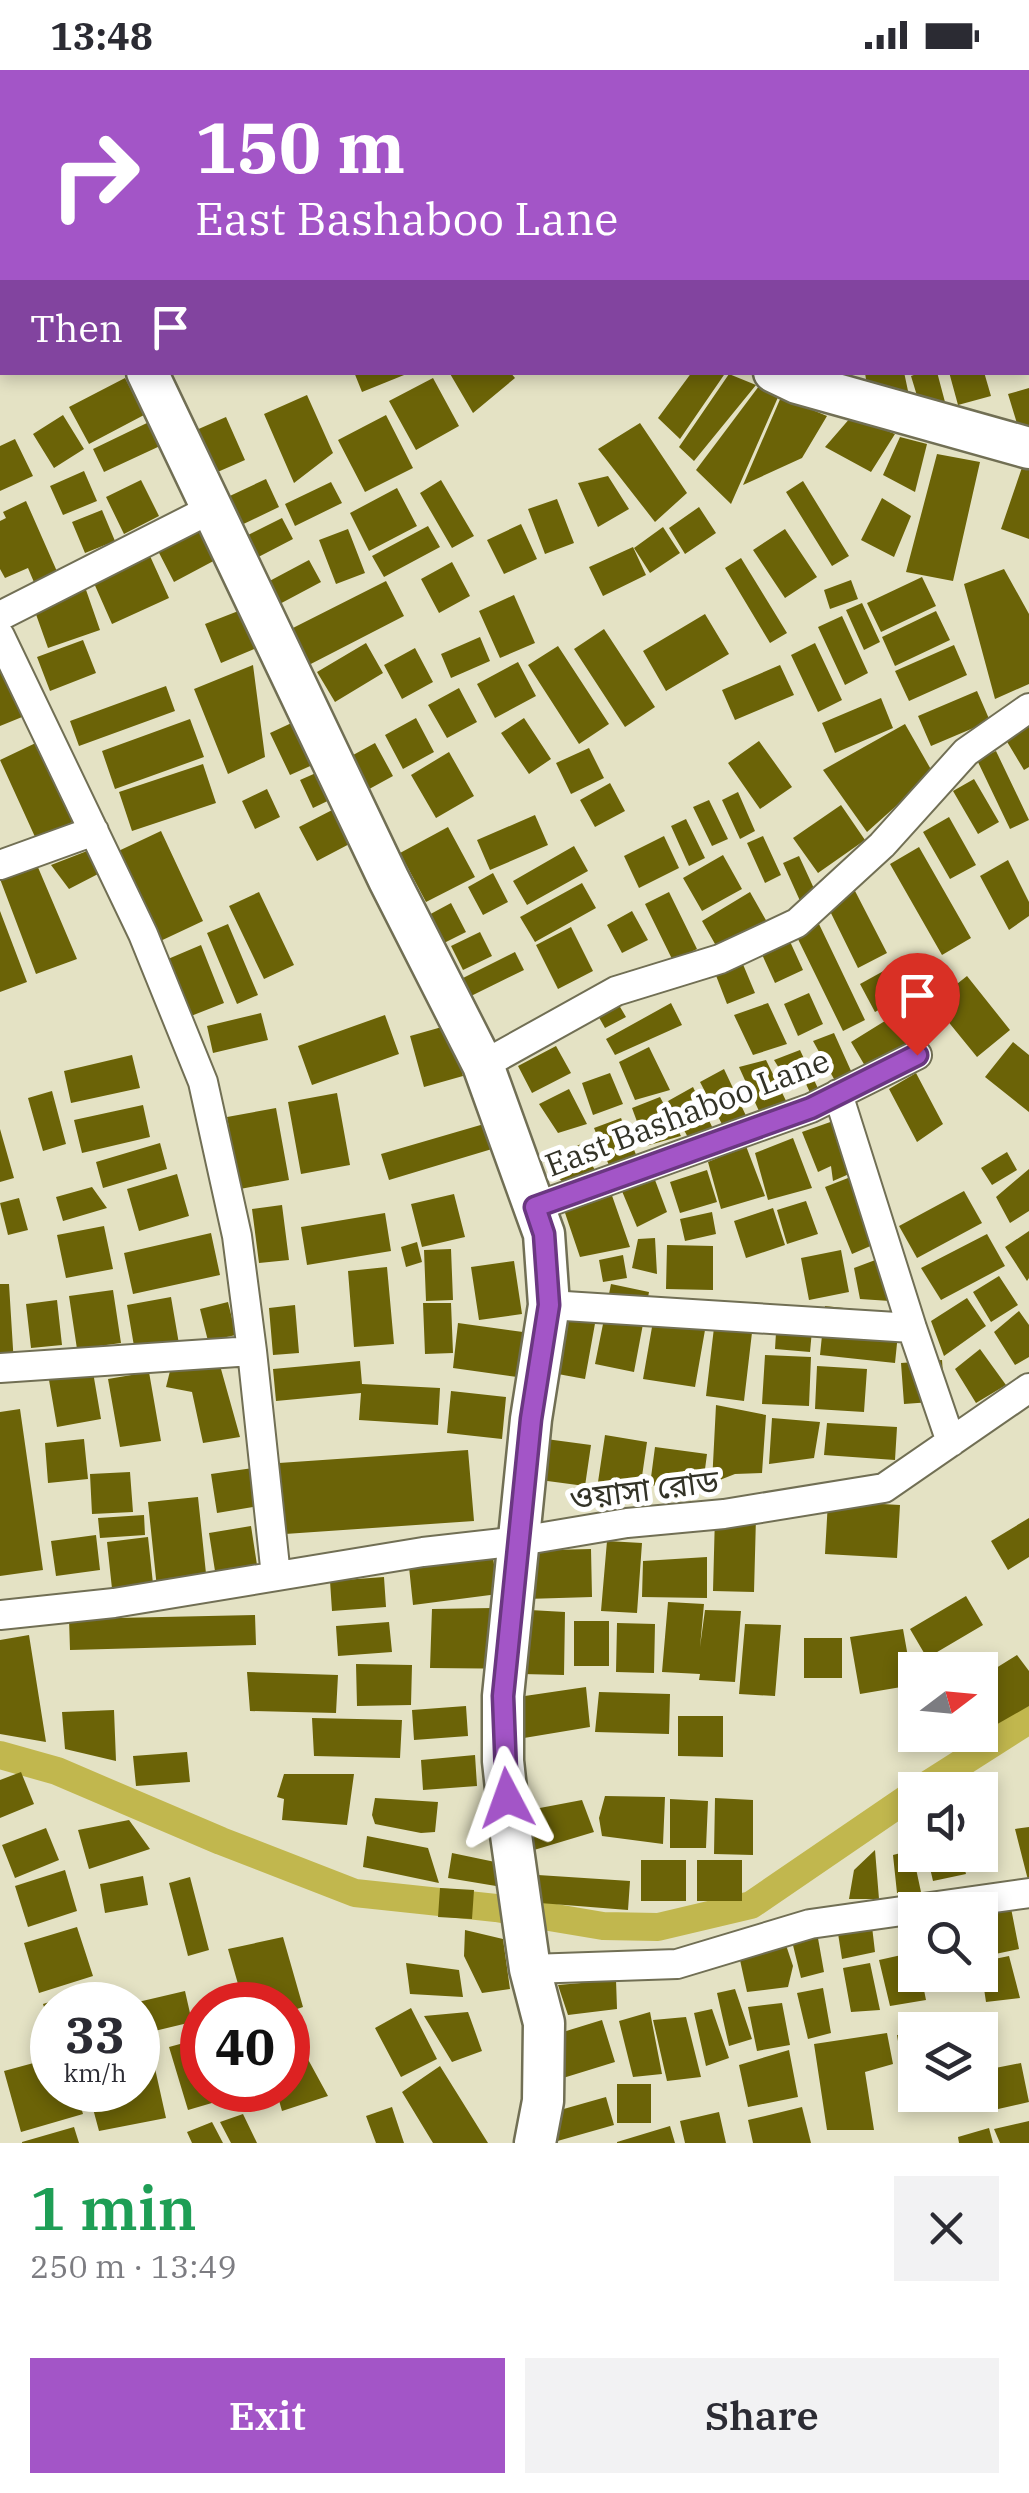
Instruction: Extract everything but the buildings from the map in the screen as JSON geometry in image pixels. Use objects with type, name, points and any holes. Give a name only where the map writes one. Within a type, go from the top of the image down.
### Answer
[{"type":"street","points":[[149,375],[389,880],[483,1066],[544,1234],[549,1305],[531,1419],[503,1696],[507,1798],[527,1951],[544,2023],[543,2101],[535,2143]]},
{"type":"street","points":[[788,376],[1029,448]]},
{"type":"street","points":[[0,616],[211,509]]},
{"type":"street","points":[[0,636],[143,934],[202,1082],[237,1236],[276,1576]]},
{"type":"street","points":[[483,1066],[616,991],[720,960],[797,923],[882,845],[966,752],[1029,708]]},
{"type":"street","points":[[0,865],[94,831]]},
{"type":"street","name":"East Bashaboo Lane","points":[[535,1207],[811,1108],[917,1055]]},
{"type":"street","points":[[838,1094],[951,1442]]},
{"type":"street","points":[[549,1305],[912,1328]]},
{"type":"street","points":[[0,1368],[252,1351]]},
{"type":"street","name":"ওয়াসা রোড","points":[[0,1615],[114,1602],[424,1552],[627,1523],[724,1514],[884,1488],[1029,1388]]},
{"type":"street","points":[[527,1951],[677,1964],[810,1924],[1029,1893]]},
{"type":"waterway","points":[[947,1772],[1029,1720]]},
{"type":"waterway","points":[[0,1755],[57,1771],[355,1893],[496,1908],[603,1926],[658,1927],[751,1905],[898,1805]]},
{"type":"route","points":[[507,1798],[503,1696],[531,1419],[549,1305],[544,1234],[535,1207],[811,1108],[917,1055]]}]
